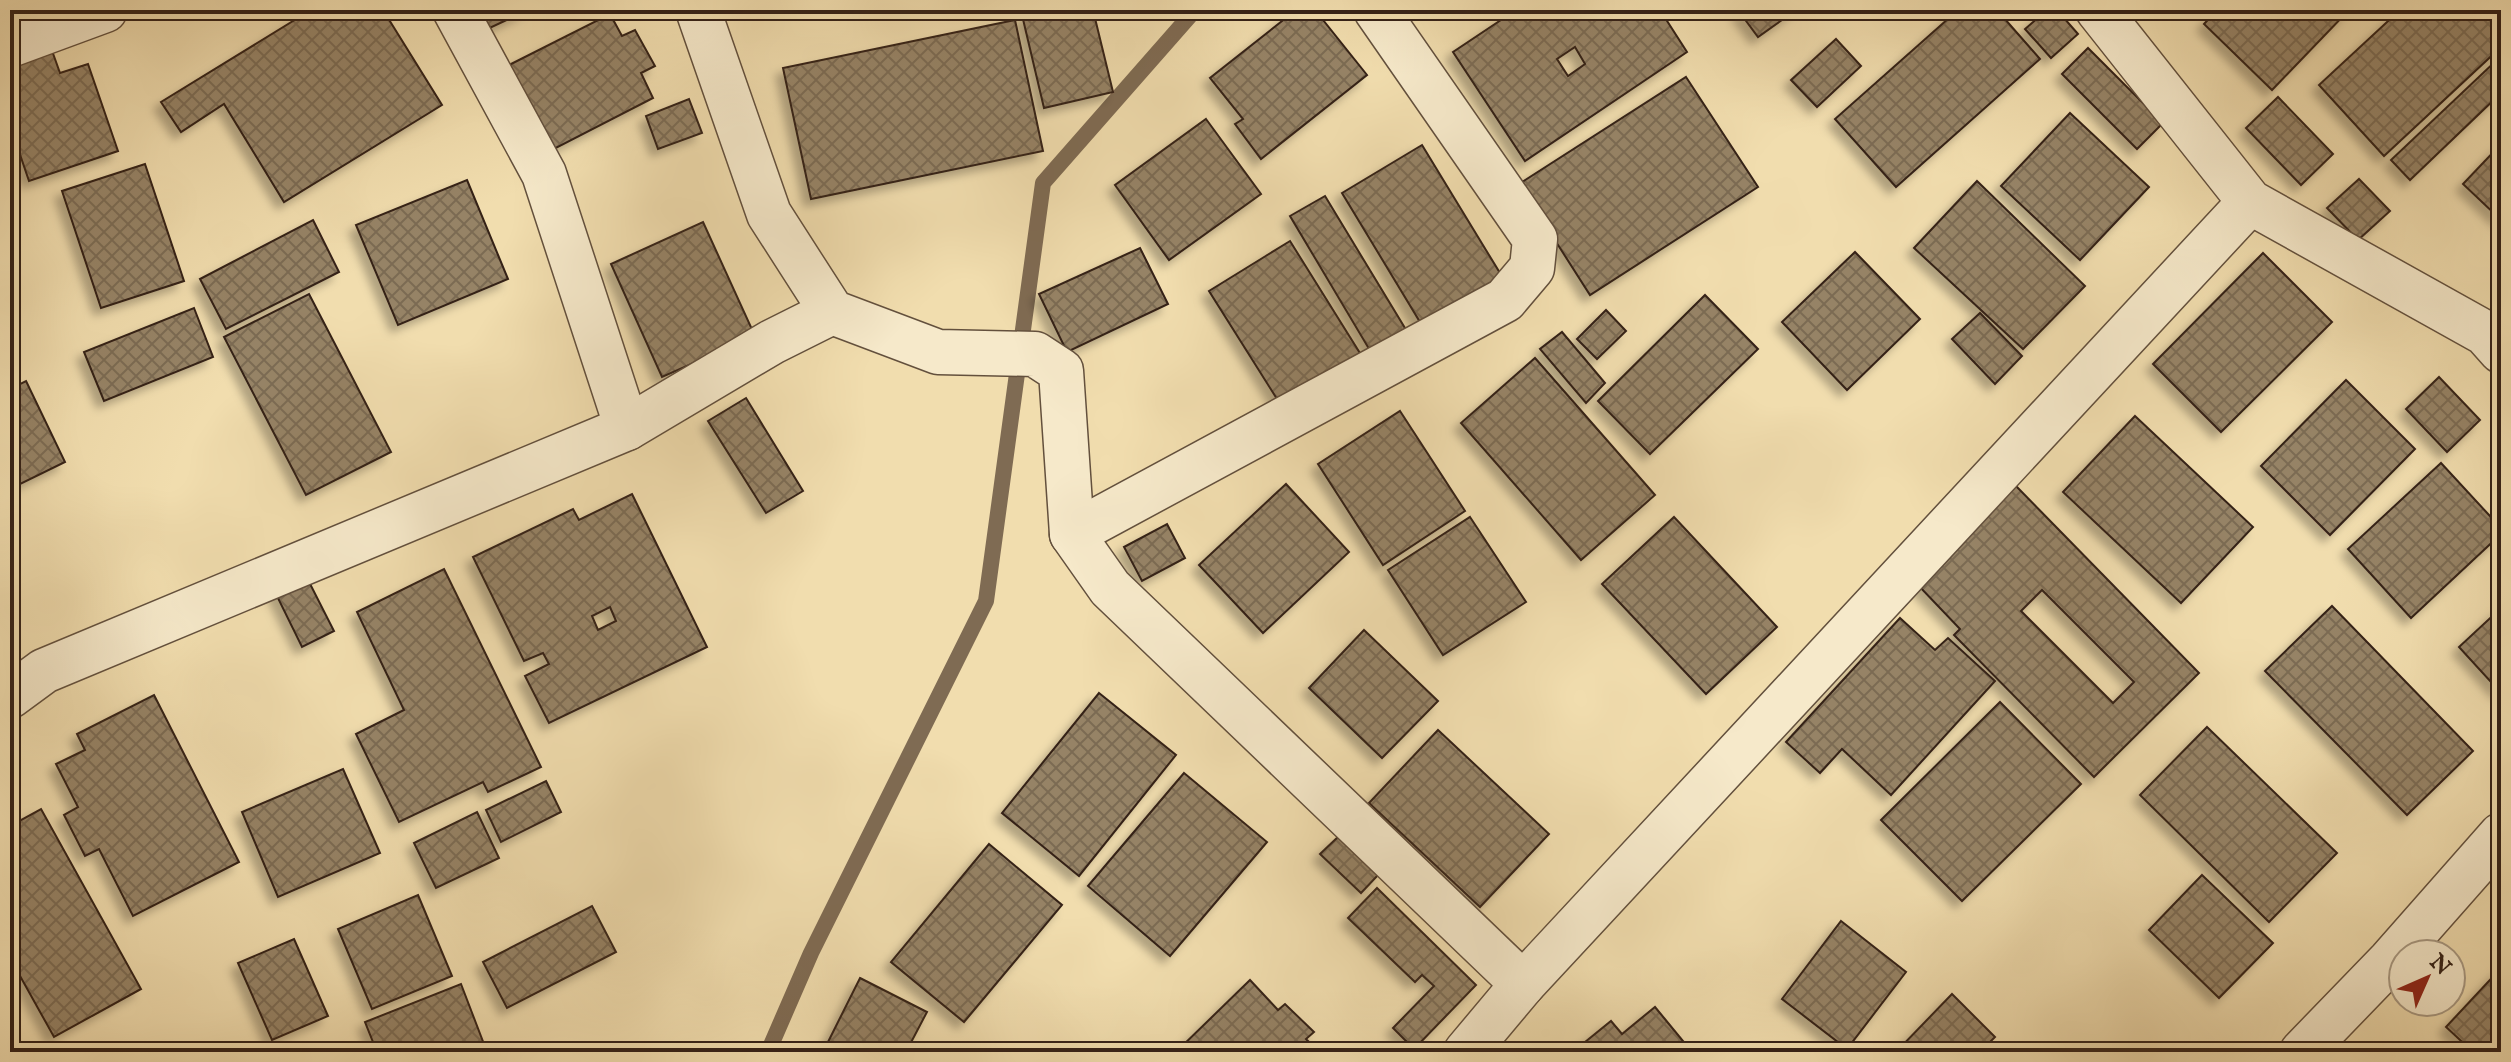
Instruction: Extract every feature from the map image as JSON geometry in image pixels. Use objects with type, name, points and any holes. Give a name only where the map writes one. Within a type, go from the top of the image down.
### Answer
[{"type":"street","points":[[10,45],[105,10]]},
{"type":"street","points":[[455,10],[544,174],[627,428]]},
{"type":"street","points":[[698,10],[769,214],[832,312],[938,352],[1035,354],[1061,371],[1072,534],[1110,588],[1523,984]]},
{"type":"street","points":[[1072,534],[1505,300],[1532,268],[1535,239],[1376,10]]},
{"type":"street","points":[[2098,10],[2250,202],[2485,333],[2501,351]]},
{"type":"street","points":[[1466,1052],[1523,984],[2250,202]]},
{"type":"street","points":[[10,696],[44,671],[627,428],[772,342],[832,312]]},
{"type":"street","points":[[2302,1052],[2390,961],[2501,835]]},
{"type":"building","points":[[311,10],[383,10],[442,105],[284,202],[224,104],[181,132],[161,102]]},
{"type":"building","points":[[468,10],[528,10],[479,33]]},
{"type":"building","points":[[1046,10],[1093,10],[1113,92],[1044,108],[1022,15]]},
{"type":"building","points":[[1296,10],[1315,10],[1367,75],[1261,159],[1235,124],[1243,119],[1210,78]]},
{"type":"building","points":[[1516,10],[1622,10],[1628,19],[1641,10],[1660,10],[1687,52],[1525,161],[1453,52]],"holes":[[[1575,47],[1585,64],[1568,76],[1557,59]]]},
{"type":"building","points":[[1738,10],[1796,10],[1758,37]]},
{"type":"building","points":[[1958,10],[1997,10],[2040,59],[1896,187],[1835,119]]},
{"type":"building","points":[[2047,10],[2057,10],[2078,34],[2051,58],[2025,29]]},
{"type":"building","points":[[2217,10],[2349,10],[2272,90],[2204,24]]},
{"type":"building","points":[[2400,10],[2499,10],[2501,47],[2384,156],[2319,85]]},
{"type":"building","points":[[610,14],[622,36],[635,30],[655,66],[641,73],[653,98],[552,150],[509,65]]},
{"type":"building","points":[[1015,20],[1043,151],[811,199],[783,68]]},
{"type":"building","points":[[1836,39],[1861,66],[1817,107],[1791,80]]},
{"type":"building","points":[[50,45],[60,73],[88,64],[118,151],[29,181],[10,125],[10,58]]},
{"type":"building","points":[[2088,48],[2163,123],[2137,149],[2062,74]]},
{"type":"building","points":[[2501,56],[2501,93],[2410,180],[2391,160]]},
{"type":"building","points":[[1686,77],[1758,187],[1590,295],[1519,184]]},
{"type":"building","points":[[2278,97],[2333,154],[2301,185],[2246,128]]},
{"type":"building","points":[[689,99],[702,133],[658,149],[646,116]]},
{"type":"building","points":[[2070,113],[2149,187],[2080,260],[2001,186]]},
{"type":"building","points":[[1206,119],[1261,194],[1169,260],[1115,185]]},
{"type":"building","points":[[2501,144],[2501,220],[2463,184]]},
{"type":"building","points":[[1422,145],[1503,278],[1423,327],[1342,193]]},
{"type":"building","points":[[145,164],[184,281],[101,308],[62,191]]},
{"type":"building","points":[[2359,179],[2390,211],[2358,240],[2327,208]]},
{"type":"building","points":[[467,180],[508,279],[398,325],[356,225]]},
{"type":"building","points":[[1977,181],[2085,286],[2023,349],[1914,248]]},
{"type":"building","points":[[1325,196],[1411,338],[1375,359],[1290,216]]},
{"type":"building","points":[[313,220],[339,272],[226,329],[200,279]]},
{"type":"building","points":[[703,222],[755,336],[662,377],[611,264]]},
{"type":"building","points":[[1290,241],[1363,358],[1282,407],[1209,291]]},
{"type":"building","points":[[1140,248],[1168,304],[1067,352],[1039,294]]},
{"type":"building","points":[[1855,252],[1920,319],[1847,390],[1782,322]]},
{"type":"building","points":[[2263,253],[2332,322],[2221,432],[2153,364]]},
{"type":"building","points":[[309,294],[391,452],[306,495],[224,337]]},
{"type":"building","points":[[1705,295],[1758,349],[1650,454],[1598,401]]},
{"type":"building","points":[[194,308],[213,357],[104,401],[84,352]]},
{"type":"building","points":[[1606,310],[1626,331],[1597,359],[1577,339]]},
{"type":"building","points":[[1980,313],[2022,356],[1995,384],[1952,339]]},
{"type":"building","points":[[1562,332],[1605,383],[1586,403],[1540,349]]},
{"type":"building","points":[[1535,358],[1655,495],[1581,560],[1461,423]]},
{"type":"building","points":[[2439,377],[2480,420],[2447,452],[2406,409]]},
{"type":"building","points":[[2346,380],[2415,449],[2330,535],[2261,466]]},
{"type":"building","points":[[26,381],[65,462],[10,489],[10,389]]},
{"type":"building","points":[[746,398],[803,491],[766,513],[708,421]]},
{"type":"building","points":[[1400,411],[1465,511],[1383,565],[1318,464]]},
{"type":"building","points":[[2135,416],[2253,527],[2181,603],[2063,492]]},
{"type":"building","points":[[2441,463],[2501,528],[2501,534],[2411,618],[2348,549]]},
{"type":"building","points":[[1286,484],[1349,552],[1263,633],[1199,565]]},
{"type":"building","points":[[2016,486],[2199,673],[2094,777],[1954,635],[1960,629],[1917,584]],"holes":[[[2042,590],[2134,682],[2113,703],[2021,611]]]},
{"type":"building","points":[[632,494],[707,647],[549,723],[525,676],[549,664],[543,653],[524,661],[473,557],[573,509],[579,520]],"holes":[[[610,607],[616,621],[598,630],[592,616]]]},
{"type":"building","points":[[1470,517],[1526,602],[1443,655],[1388,570]]},
{"type":"building","points":[[1674,517],[1777,627],[1706,694],[1602,584]]},
{"type":"building","points":[[1167,524],[1185,558],[1142,581],[1124,547]]},
{"type":"building","points":[[444,569],[541,767],[488,792],[483,782],[399,822],[356,734],[404,710],[357,612]]},
{"type":"building","points":[[304,572],[334,631],[302,647],[273,588]]},
{"type":"building","points":[[2332,606],[2473,751],[2407,815],[2265,671]]},
{"type":"building","points":[[2501,608],[2501,693],[2459,647]]},
{"type":"building","points":[[1900,618],[1935,650],[1948,638],[1995,681],[1891,795],[1842,749],[1820,773],[1786,742]]},
{"type":"building","points":[[1364,630],[1438,701],[1382,758],[1309,688]]},
{"type":"building","points":[[1099,693],[1176,755],[1079,876],[1002,813]]},
{"type":"building","points":[[154,695],[239,862],[133,916],[99,849],[85,856],[64,815],[78,807],[56,764],[85,750],[77,734]]},
{"type":"building","points":[[2000,702],[2081,784],[1962,901],[1881,820]]},
{"type":"building","points":[[2207,727],[2337,853],[2269,922],[2140,795]]},
{"type":"building","points":[[1438,730],[1549,834],[1480,907],[1369,803]]},
{"type":"building","points":[[343,769],[380,853],[278,897],[242,812]]},
{"type":"building","points":[[1184,773],[1267,842],[1170,956],[1088,886]]},
{"type":"building","points":[[546,781],[561,812],[501,842],[486,810]]},
{"type":"building","points":[[41,809],[141,989],[54,1037],[10,958],[10,826]]},
{"type":"building","points":[[477,812],[499,858],[436,888],[414,843]]},
{"type":"building","points":[[1339,836],[1379,874],[1361,893],[1320,854]]},
{"type":"building","points":[[989,844],[1062,905],[964,1022],[891,962]]},
{"type":"building","points":[[2202,875],[2273,943],[2219,998],[2149,930]]},
{"type":"building","points":[[1377,888],[1476,985],[1414,1049],[1393,1028],[1434,986],[1422,975],[1415,982],[1348,918]]},
{"type":"building","points":[[418,895],[452,976],[372,1009],[338,929]]},
{"type":"building","points":[[592,906],[616,952],[507,1008],[483,962]]},
{"type":"building","points":[[1841,921],[1906,972],[1847,1049],[1782,999]]},
{"type":"building","points":[[294,939],[328,1016],[272,1040],[238,963]]},
{"type":"building","points":[[2501,968],[2501,1052],[2473,1052],[2446,1027],[2454,1018],[2467,1018],[2467,1004]]},
{"type":"building","points":[[860,978],[927,1012],[906,1052],[823,1052]]},
{"type":"building","points":[[1250,980],[1278,1010],[1285,1004],[1314,1032],[1306,1039],[1319,1052],[1176,1052]]},
{"type":"building","points":[[461,984],[487,1052],[377,1052],[365,1022]]},
{"type":"building","points":[[1952,994],[1995,1037],[1980,1052],[1896,1052]]},
{"type":"building","points":[[1655,1007],[1692,1052],[1574,1051],[1611,1021],[1622,1034]]},
{"type":"waterway","points":[[768,1052],[811,953],[986,601],[1043,183],[1195,10]]}]
